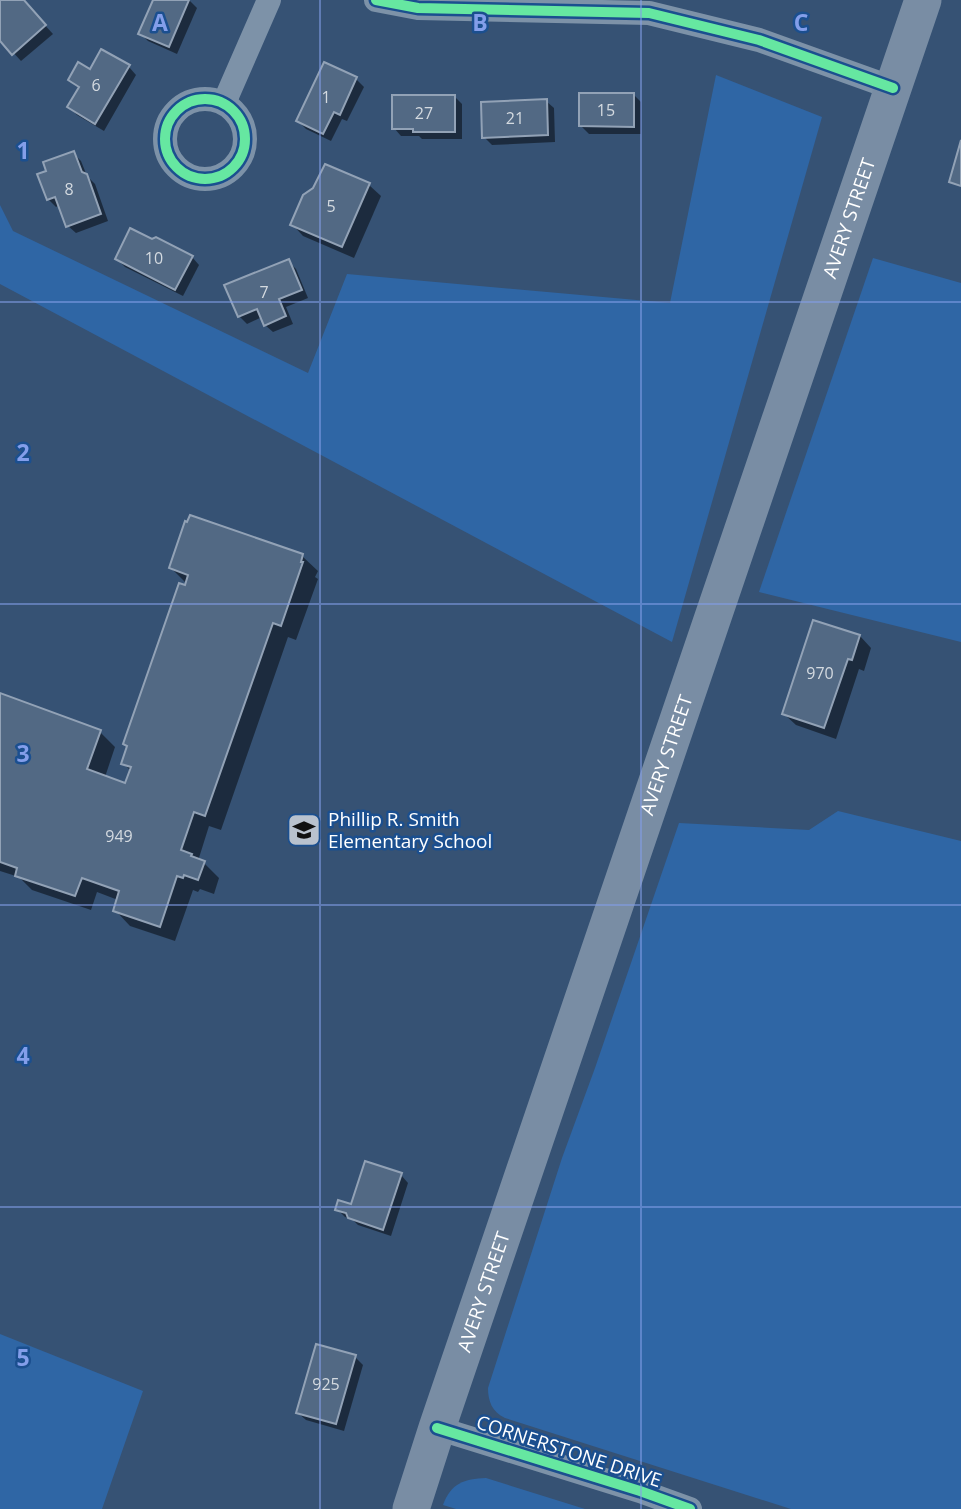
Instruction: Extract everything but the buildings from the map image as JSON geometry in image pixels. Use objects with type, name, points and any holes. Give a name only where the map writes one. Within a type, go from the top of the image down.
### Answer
[{"type":"main road","name":"AVERY STREET","points":[[411,1509],[923,0]]},
{"type":"street","points":[[224,103],[269,0]]},
{"type":"street","points":[[376,0],[649,13],[758,40],[893,88]]},
{"type":"street","name":"CORNERSTONE DRIVE","points":[[437,1428],[690,1509]]},
{"type":"shaded area","points":[[716,75],[822,117],[672,642],[0,284],[0,205],[13,231],[308,373],[347,274],[670,303]]},
{"type":"shaded area","points":[[873,258],[961,283],[961,642],[759,592]]},
{"type":"shaded area","points":[[838,811],[961,841],[961,1509],[791,1509],[505,1418],[494,1409],[489,1397],[488,1388],[562,1158],[679,823],[809,830]]},
{"type":"shaded area","points":[[0,1334],[143,1391],[102,1509],[0,1509]]},
{"type":"shaded area","points":[[486,1478],[585,1509],[456,1509],[443,1505],[454,1487],[471,1480]]},
{"type":"cycle path","points":[[376,0],[418,8],[649,13],[759,40],[893,88]]},
{"type":"cycle path","points":[[197,99],[213,99],[234,110],[245,131],[245,139],[245,147],[234,168],[213,179],[197,179],[183,173],[171,161],[165,147],[165,131],[171,117],[183,105],[197,99]]},
{"type":"cycle path","points":[[437,1428],[690,1509]]},
{"type":"place","name":"Phillip R. Smith Elementary School","points":[[304,830]]}]
